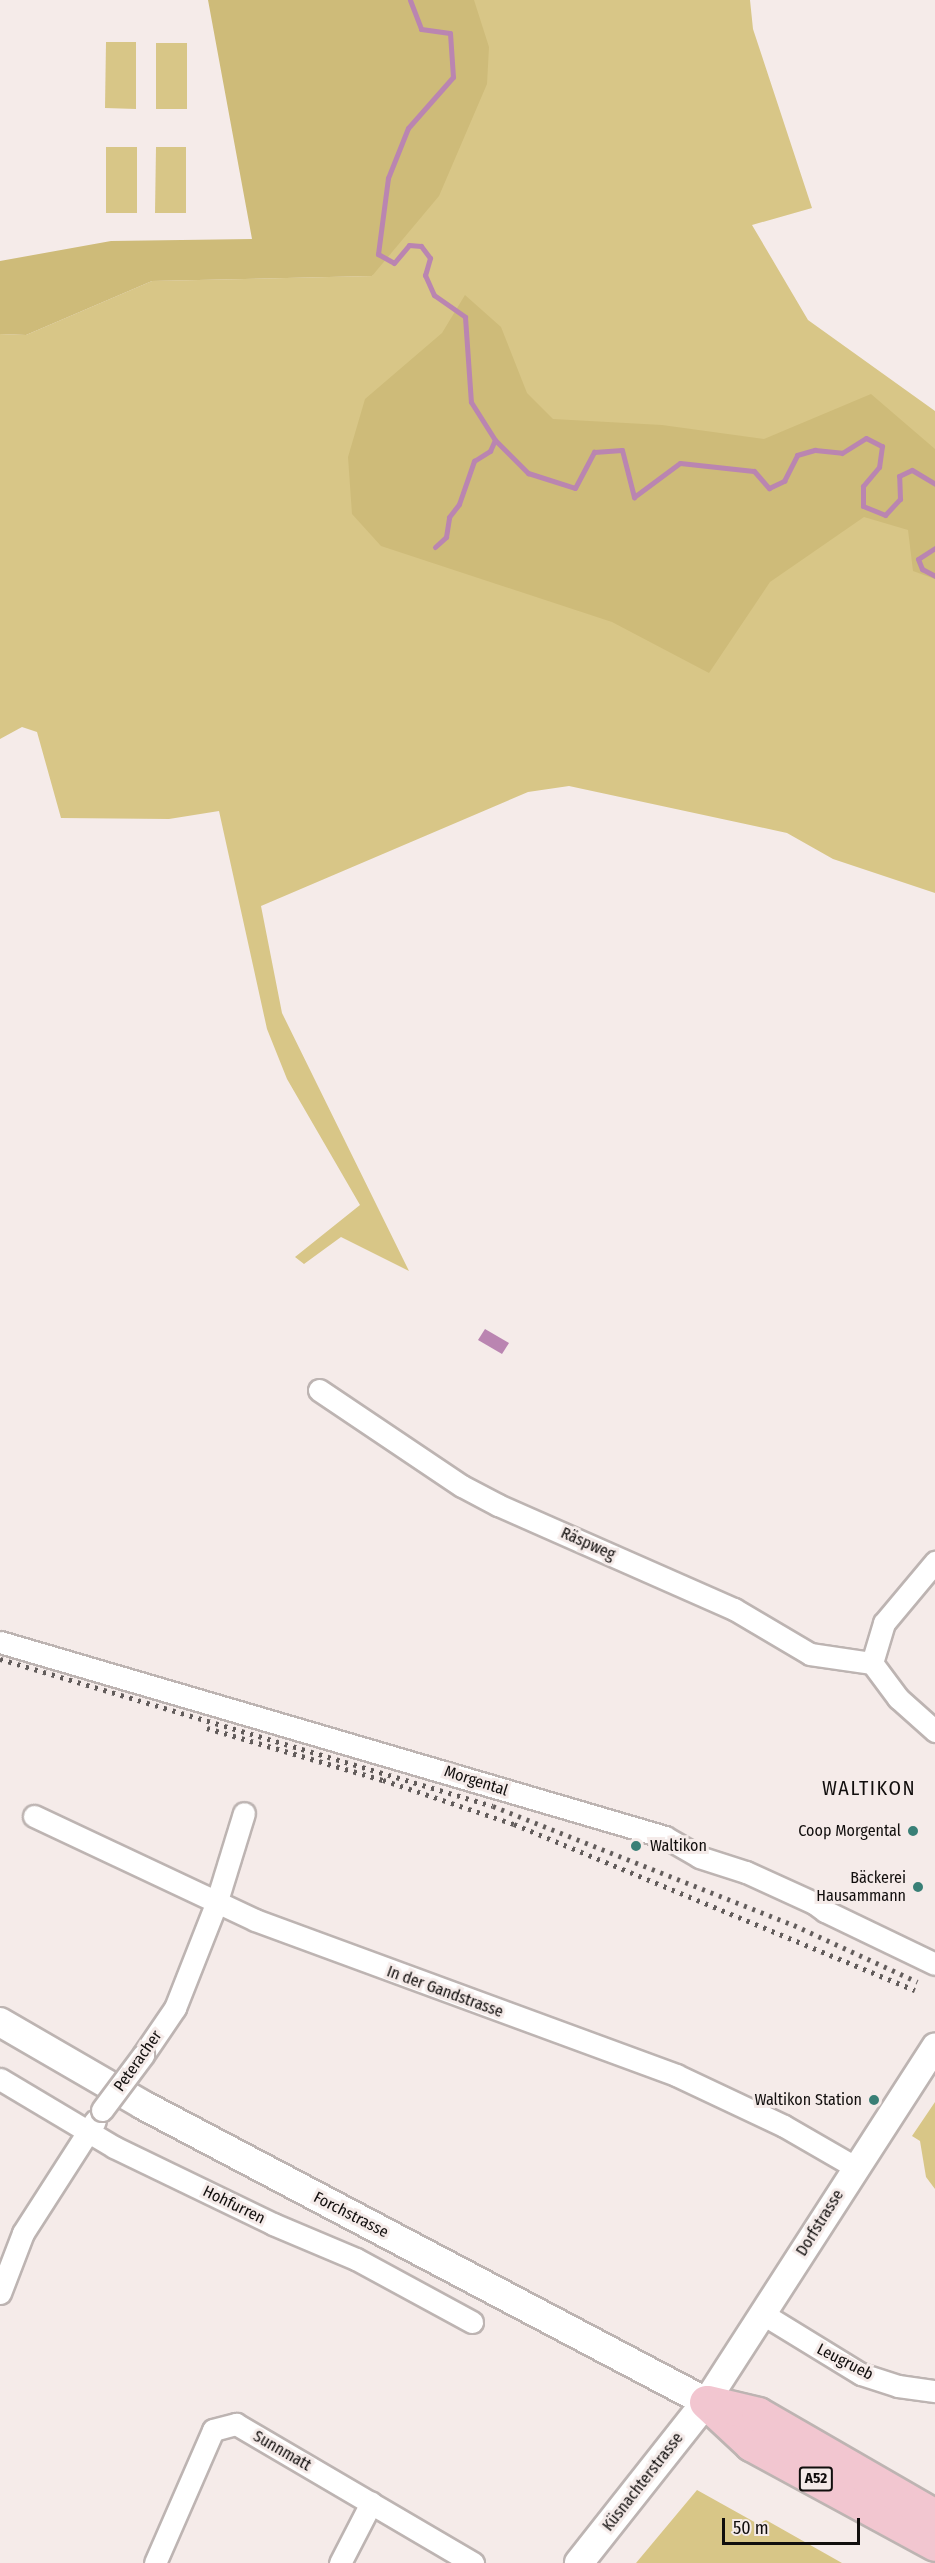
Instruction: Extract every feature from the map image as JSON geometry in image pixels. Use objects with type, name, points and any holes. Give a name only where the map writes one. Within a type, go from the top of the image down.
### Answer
[{"type":"highway","name":"Forchstrasse","points":[[706,2402],[758,2414],[935,2516]]},
{"type":"highway","name":"Forchstrasse","points":[[706,2402],[751,2444],[935,2544]]},
{"type":"main road","name":"Forchstrasse","points":[[0,2022],[171,2121],[706,2402]]},
{"type":"main road","name":"Küsnachterstrasse","points":[[579,2563],[706,2402]]},
{"type":"street","name":"Räspweg","points":[[320,1390],[462,1486],[498,1505],[734,1609],[810,1654],[872,1662]]},
{"type":"street","points":[[935,1562],[884,1623],[872,1662],[898,1698],[935,1731]]},
{"type":"street","name":"Morgental","points":[[0,1642],[664,1837],[699,1857],[746,1872],[814,1902],[825,1911],[935,1964]]},
{"type":"street","name":"Peteracher","points":[[0,2293],[23,2233],[102,2110],[175,2008],[216,1904],[244,1813]]},
{"type":"street","name":"In der Gandstrasse","points":[[34,1816],[216,1904],[480,2005],[676,2075],[784,2126],[855,2167]]},
{"type":"street","name":"Dorfstrasse","points":[[706,2402],[855,2167],[935,2046]]},
{"type":"street","name":"Hohfurren","points":[[0,2079],[88,2132],[273,2224],[356,2259],[472,2322]]},
{"type":"street","name":"Leugrueb","points":[[763,2314],[861,2374],[898,2386],[935,2391]]},
{"type":"street","name":"Sunnmatt","points":[[154,2563],[213,2430],[236,2424],[473,2563]]},
{"type":"street","points":[[340,2563],[371,2503]]},
{"type":"shaded area","points":[[208,0],[474,0],[489,47],[487,84],[439,196],[372,276],[152,281],[26,335],[0,334],[0,261],[111,241],[252,239]]},
{"type":"shaded area","points":[[474,0],[750,0],[753,29],[812,208],[752,225],[808,320],[935,411],[935,893],[833,859],[787,833],[569,786],[528,792],[261,906],[282,1013],[409,1271],[341,1237],[304,1264],[295,1257],[360,1205],[287,1079],[267,1029],[219,811],[169,819],[61,818],[37,732],[22,727],[0,739],[0,334],[26,335],[152,281],[372,276]]},
{"type":"shaded area","points":[[106,42],[136,42],[136,109],[105,108]]},
{"type":"shaded area","points":[[156,43],[187,43],[187,109],[156,109]]},
{"type":"shaded area","points":[[106,147],[137,147],[137,213],[106,213]]},
{"type":"shaded area","points":[[156,147],[186,147],[186,213],[155,213]]},
{"type":"shaded area","points":[[465,295],[501,327],[527,393],[553,419],[662,425],[764,439],[871,394],[935,449],[935,579],[913,571],[908,530],[864,517],[770,582],[709,673],[612,622],[381,546],[352,514],[348,457],[365,399],[442,333]]},
{"type":"shaded area","points":[[485,1329],[509,1343],[502,1354],[478,1340]]},
{"type":"shaded area","points":[[935,2102],[935,2189],[926,2177],[920,2141],[912,2136]]},
{"type":"shaded area","points":[[697,2490],[758,2524],[766,2520],[842,2563],[636,2563]]},
{"type":"waterway","points":[[410,0],[421,29],[450,33],[453,77],[408,128],[388,178],[378,254],[394,263],[409,245],[421,246],[430,258],[425,275],[434,295],[465,317],[471,402],[495,440],[528,473],[575,488],[594,452],[622,450],[634,497],[680,463],[754,471],[769,488],[784,481],[797,455],[815,450],[842,453],[866,438],[882,446],[879,467],[863,486],[863,506],[885,515],[900,499],[899,476],[912,470],[935,484]]},
{"type":"waterway","points":[[435,547],[446,537],[449,517],[459,504],[474,461],[490,451],[495,440]]},
{"type":"waterway","points":[[935,548],[918,559],[922,569],[935,576]]},
{"type":"railway","points":[[0,1659],[493,1806],[794,1925],[918,1982]]},
{"type":"railway","points":[[207,1728],[383,1780],[514,1824],[915,1990]]},
{"type":"place","name":"Coop Morgental","points":[[913,1831]]},
{"type":"place","name":"Waltikon","points":[[636,1846]]},
{"type":"place","name":"Bäckerei Hausammann","points":[[918,1887]]},
{"type":"place","name":"Waltikon Station","points":[[874,2100]]},
{"type":"district","name":"WALTIKON","points":[[869,1788]]}]
